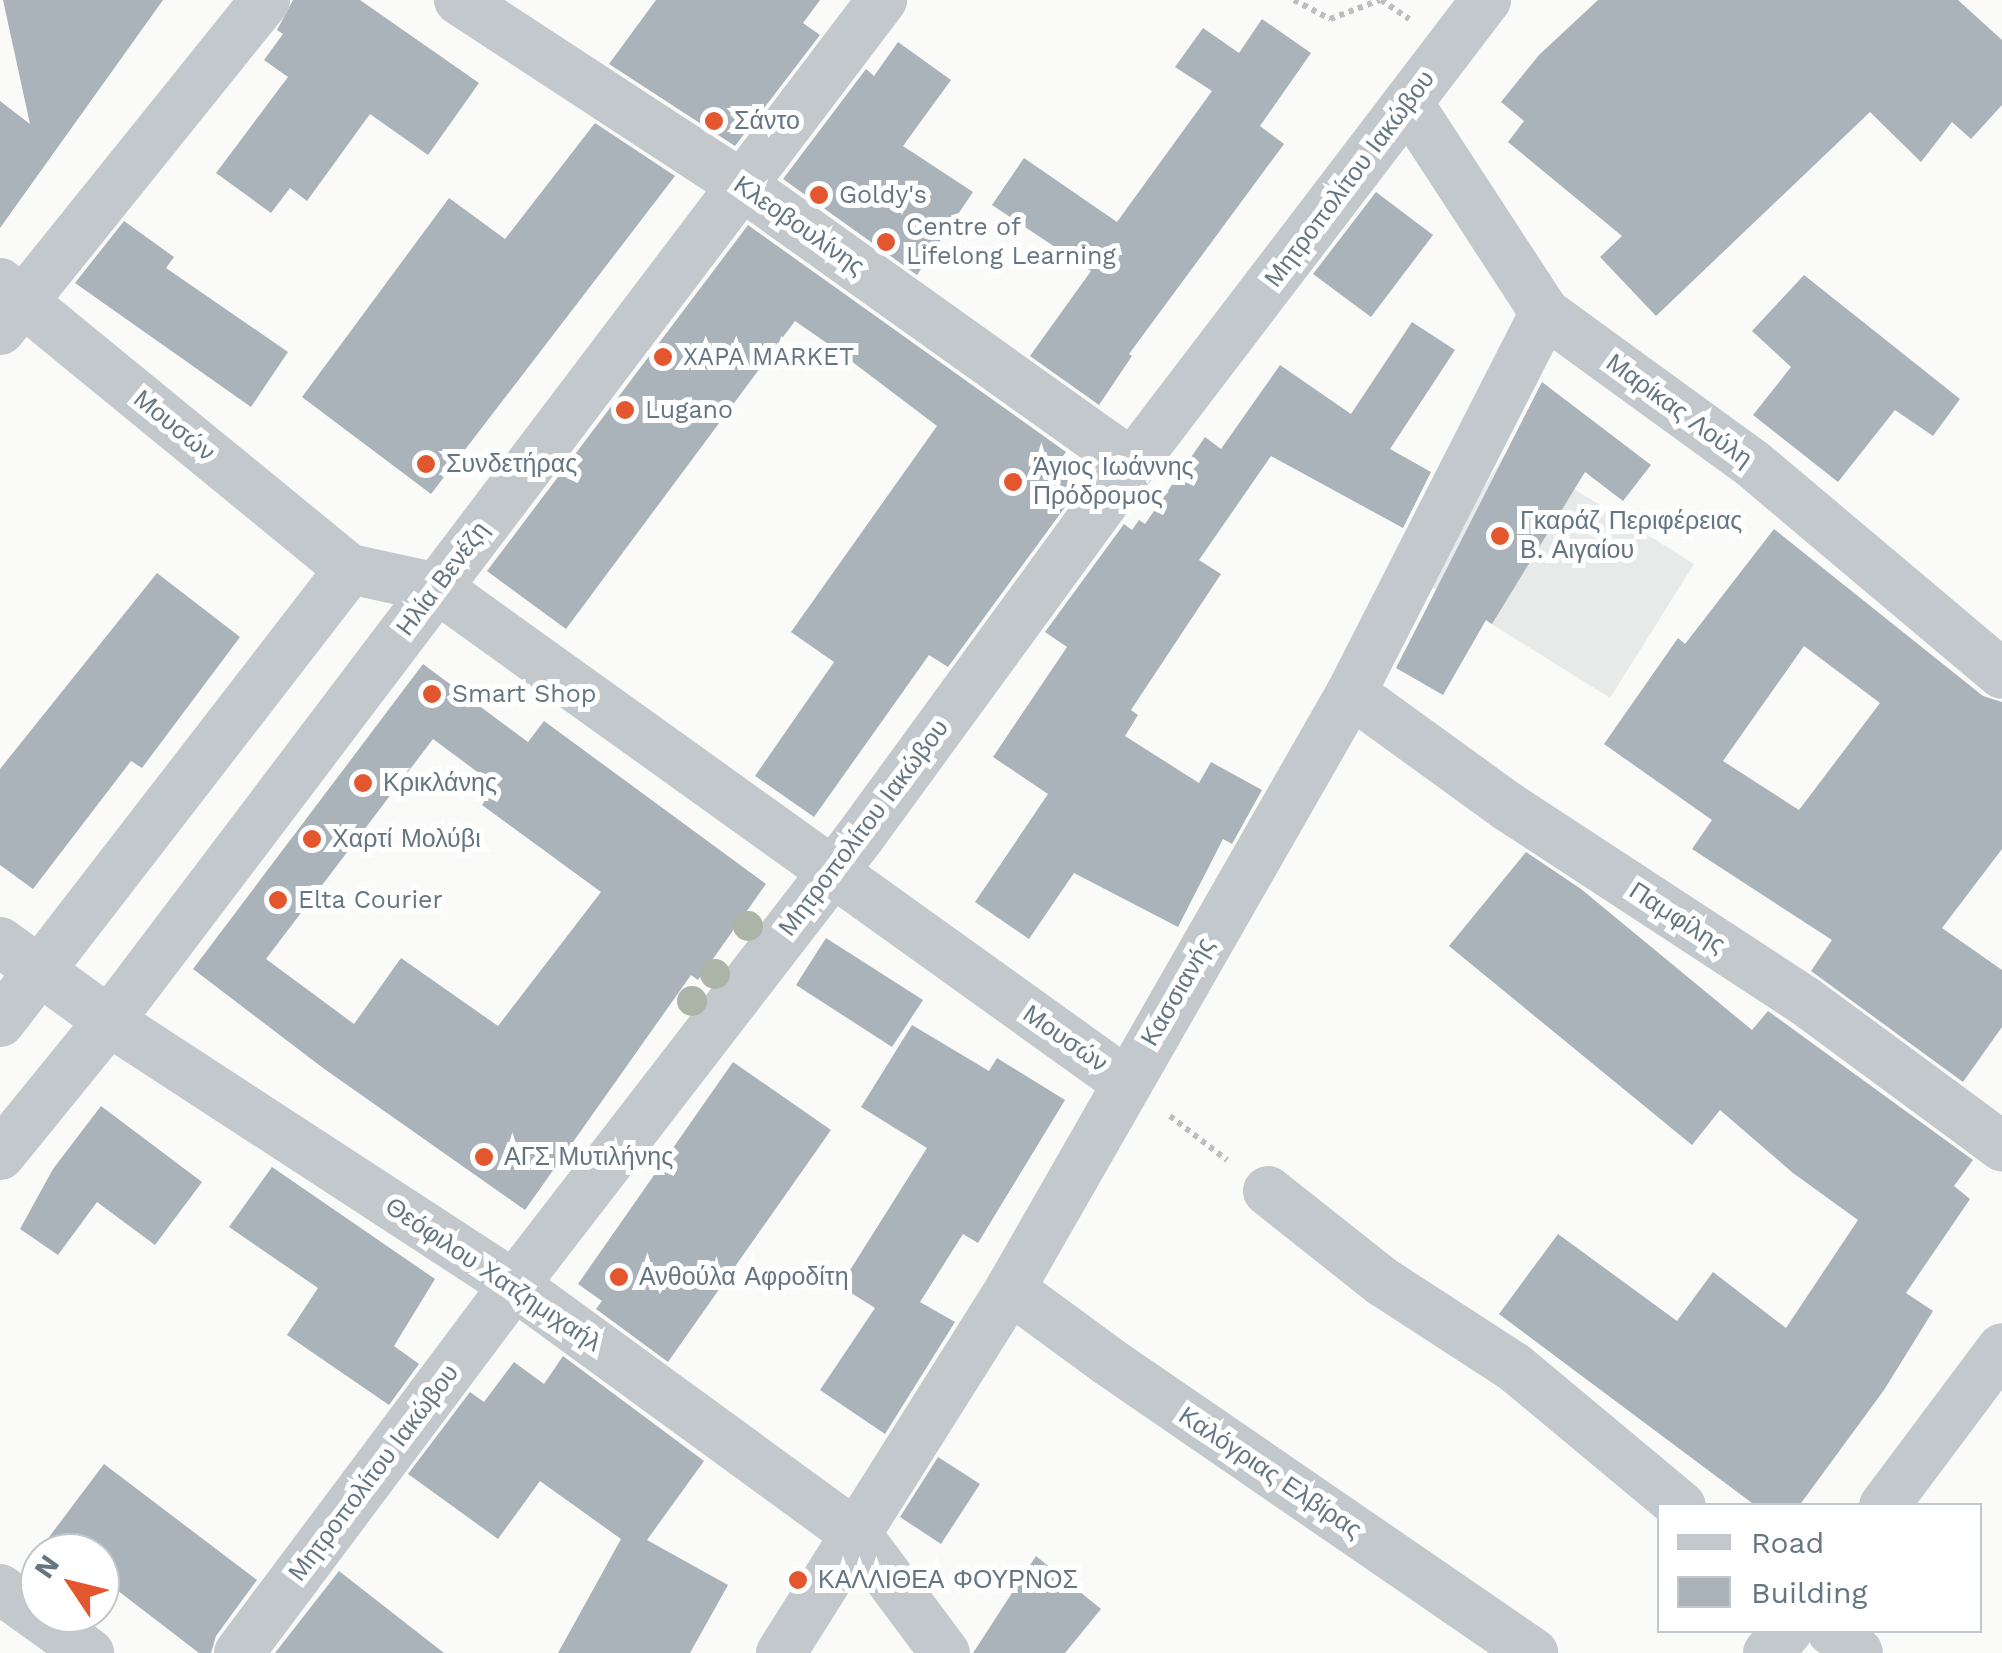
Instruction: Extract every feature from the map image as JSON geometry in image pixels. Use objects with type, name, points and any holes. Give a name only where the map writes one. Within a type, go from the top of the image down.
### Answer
[{"type":"street","points":[[8,304],[266,0]]},
{"type":"street","name":"Κλεοβουλίνης","points":[[459,0],[740,184],[1132,464]]},
{"type":"street","name":"Ηλία Βενέζη","points":[[0,1156],[109,1021],[882,0]]},
{"type":"street","name":"Μητροπολίτου Ιακώβου","points":[[239,1653],[514,1285],[830,874],[1132,464],[1486,0]]},
{"type":"street","name":"Μαρίκας Λούλη","points":[[1408,103],[1545,313],[1754,465],[2002,674]]},
{"type":"street","name":"Μουσών","points":[[8,304],[350,569]]},
{"type":"street","name":"Κασσιανής","points":[[781,1653],[1010,1289],[1351,693],[1545,313]]},
{"type":"street","points":[[0,1022],[350,569],[437,588]]},
{"type":"street","name":"Μουσών","points":[[437,588],[830,874],[1126,1082]]},
{"type":"street","name":"Παμφίλης","points":[[1351,693],[1507,806],[1805,1001],[2002,1146]]},
{"type":"street","name":"Θεόφιλου Χατζημιχαήλ","points":[[0,942],[109,1021],[514,1285],[857,1535],[945,1653]]},
{"type":"street","points":[[1268,1191],[1383,1282],[1514,1366],[1677,1503]]},
{"type":"street","name":"Καλόγριας Ελβίρας","points":[[1010,1289],[1108,1362],[1532,1653]]},
{"type":"street","points":[[1886,1503],[2002,1348]]},
{"type":"street","points":[[0,1589],[88,1653]]},
{"type":"street","points":[[1768,1653],[1785,1633]]},
{"type":"street","points":[[1835,1633],[1858,1653]]},
{"type":"path","points":[[1294,0],[1330,18],[1380,0]]},
{"type":"path","name":"Μουσών","points":[[1126,1082],[1268,1191]]},
{"type":"shaded area","points":[[1509,448],[1694,564],[1610,698],[1424,582]]},
{"type":"building","points":[[3,0],[163,0],[0,228],[0,101],[30,124]]},
{"type":"building","points":[[293,0],[360,0],[479,83],[428,155],[370,114],[307,201],[290,188],[271,213],[216,173],[288,77],[264,60],[283,34],[277,30]]},
{"type":"building","points":[[656,0],[820,0],[803,23],[820,35],[735,146],[609,64]]},
{"type":"building","points":[[1598,0],[1958,0],[2002,40],[2002,105],[1971,139],[1952,122],[1921,162],[1870,112],[1656,316],[1600,257],[1622,236],[1508,142],[1524,121],[1501,102],[1539,55]]},
{"type":"building","points":[[1262,19],[1311,53],[1260,126],[1284,144],[1129,354],[1132,356],[1099,405],[1030,356],[1091,271],[992,205],[1024,158],[1117,222],[1212,91],[1175,67],[1203,28],[1239,53]]},
{"type":"building","points":[[898,42],[951,80],[903,146],[973,192],[917,275],[783,179],[866,69],[874,76]]},
{"type":"building","points":[[595,123],[675,176],[431,494],[302,397],[449,198],[505,239]]},
{"type":"building","points":[[1376,192],[1433,235],[1371,317],[1313,274]]},
{"type":"building","points":[[124,221],[174,257],[166,268],[288,352],[251,407],[75,283]]},
{"type":"building","points":[[748,225],[1066,452],[1054,468],[1079,488],[948,667],[929,655],[814,817],[755,776],[834,662],[791,632],[937,426],[834,348],[795,321],[566,629],[487,571]]},
{"type":"building","points":[[1804,275],[1960,399],[1933,436],[1895,410],[1838,482],[1753,415],[1791,367],[1752,331]]},
{"type":"building","points":[[1412,322],[1455,350],[1390,449],[1431,472],[1403,528],[1271,456],[1199,560],[1221,574],[1131,710],[1138,715],[1125,736],[1199,783],[1211,762],[1262,790],[1232,844],[1223,839],[1178,927],[1074,873],[1029,939],[975,902],[1048,794],[993,757],[1067,647],[1045,632],[1124,524],[1132,530],[1139,520],[1145,524],[1205,437],[1221,449],[1280,365],[1351,414]]},
{"type":"building","points":[[1542,382],[1651,465],[1623,501],[1585,472],[1492,624],[1486,620],[1443,695],[1396,668]]},
{"type":"building","points":[[1774,529],[1983,696],[2002,702],[2002,849],[1942,928],[2002,970],[2002,1027],[1963,1082],[1811,971],[1832,940],[1692,849],[1712,820],[1604,744],[1678,638],[1685,644]],"holes":[[[1804,646],[1880,703],[1799,810],[1723,761]]]},
{"type":"building","points":[[157,573],[240,637],[142,768],[131,761],[33,889],[0,865],[0,769]]},
{"type":"building","points":[[423,664],[528,742],[544,721],[766,884],[698,980],[691,975],[525,1210],[323,1068],[193,969]],"holes":[[[433,739],[495,785],[482,805],[601,892],[498,1026],[401,958],[354,1024],[266,959]]]},
{"type":"building","points":[[1526,852],[1581,889],[1752,1030],[1768,1011],[1973,1160],[1954,1186],[1970,1199],[1906,1293],[1933,1311],[1884,1390],[1801,1503],[1752,1503],[1499,1314],[1558,1234],[1677,1321],[1713,1272],[1786,1328],[1858,1220],[1793,1173],[1720,1110],[1692,1145],[1449,946]]},
{"type":"building","points":[[826,938],[923,1000],[892,1047],[796,985]]},
{"type":"building","points":[[912,1025],[989,1071],[997,1058],[1065,1100],[978,1243],[963,1234],[920,1302],[955,1322],[885,1434],[820,1390],[875,1308],[840,1286],[927,1148],[861,1107]]},
{"type":"building","points":[[733,1062],[831,1130],[668,1362],[596,1309],[602,1301],[578,1284]]},
{"type":"building","points":[[101,1106],[202,1182],[155,1245],[97,1202],[58,1255],[20,1229],[53,1169]]},
{"type":"building","points":[[272,1167],[435,1279],[394,1346],[419,1364],[389,1405],[287,1335],[318,1288],[229,1227]]},
{"type":"building","points":[[563,1356],[704,1461],[647,1540],[728,1585],[690,1653],[558,1653],[621,1539],[540,1481],[498,1539],[408,1474],[470,1392],[484,1402],[514,1362],[544,1384]]},
{"type":"building","points":[[938,1457],[980,1484],[941,1544],[900,1517]]},
{"type":"building","points":[[104,1464],[257,1580],[216,1636],[211,1653],[199,1653],[120,1592],[120,1533],[52,1533]]},
{"type":"building","points":[[1036,1556],[1101,1609],[1065,1653],[973,1653]]},
{"type":"building","points":[[339,1571],[444,1653],[275,1653]]},
{"type":"place","name":"Σάντο","points":[[714,121]]},
{"type":"place","name":"Goldy's","points":[[819,195]]},
{"type":"place","name":"Centre of Lifelong Learning","points":[[886,242]]},
{"type":"place","name":"XAPA MARKET","points":[[663,357]]},
{"type":"place","name":"Lugano","points":[[625,410]]},
{"type":"place","name":"Συνδετήρας","points":[[426,464]]},
{"type":"place","name":"Άγιος Ιωάννης Πρόδρομος","points":[[1013,482]]},
{"type":"place","name":"Γκαράζ Περιφέρειας Β. Αιγαίου","points":[[1500,536]]},
{"type":"place","name":"Smart Shop","points":[[432,694]]},
{"type":"place","name":"Κρικλάνης","points":[[363,783]]},
{"type":"place","name":"Χαρτί Μολύβι","points":[[312,839]]},
{"type":"place","name":"Elta Courier","points":[[278,900]]},
{"type":"place","name":"ΑΓΣ Μυτιλήνης","points":[[484,1157]]},
{"type":"place","name":"Ανθούλα Αφροδίτη","points":[[619,1277]]},
{"type":"place","name":"ΚΑΛΛΙΘΕΑ ΦΟΥΡΝΟΣ","points":[[798,1580]]}]
